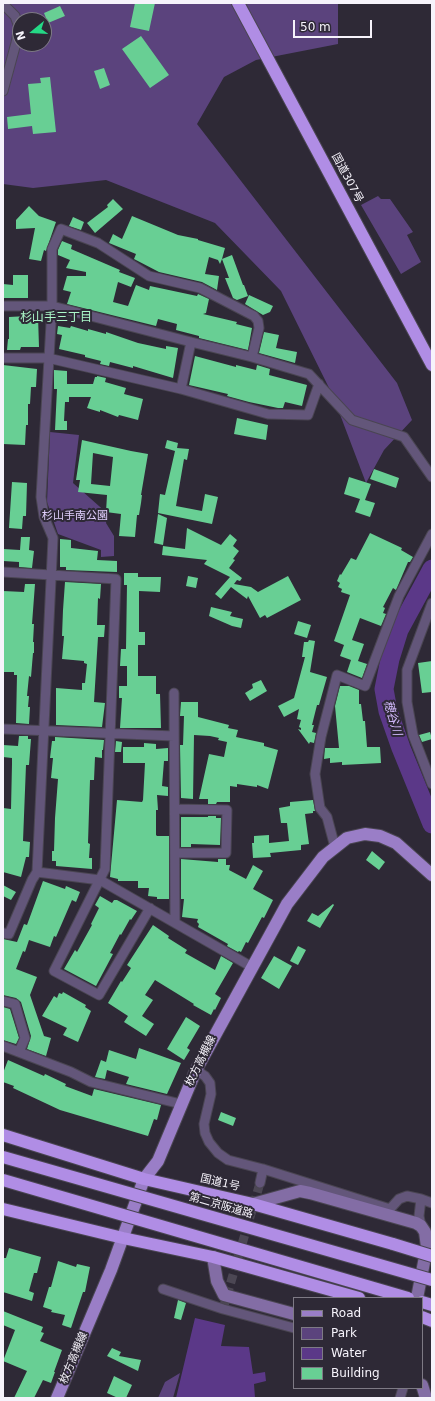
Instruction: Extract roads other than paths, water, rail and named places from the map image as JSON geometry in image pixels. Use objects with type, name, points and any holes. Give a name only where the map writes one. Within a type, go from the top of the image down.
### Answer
[{"type":"highway","name":"国道307号","points":[[238,3],[432,365]]},
{"type":"highway","name":"国道1号","points":[[3,1135],[144,1179],[253,1204],[432,1256]]},
{"type":"highway","name":"第二京阪道路","points":[[3,1157],[432,1280]]},
{"type":"highway","points":[[3,1180],[405,1297]]},
{"type":"highway","points":[[3,1209],[123,1238],[213,1257],[355,1297]]},
{"type":"main road","name":"枚方高槻線","points":[[57,1398],[111,1270],[144,1179],[158,1161],[196,1070],[288,904],[323,858],[335,847],[347,838],[366,834],[380,836],[396,843],[432,875]]},
{"type":"street","points":[[3,4],[16,16],[19,27],[3,90]]},
{"type":"street","points":[[3,933],[9,934],[32,880],[37,872],[52,538],[44,517],[41,497],[52,306],[52,249],[61,229],[98,243],[149,276],[200,288],[254,316],[258,321],[258,328],[252,357]]},
{"type":"street","points":[[3,306],[52,306],[252,357],[309,374],[352,420],[404,437],[432,477]]},
{"type":"street","points":[[181,389],[191,342]]},
{"type":"street","points":[[3,358],[48,358],[181,389],[268,414],[308,415],[319,384]]},
{"type":"street","points":[[335,847],[327,817],[320,808],[315,774],[322,730],[337,675],[365,686],[399,596],[432,534]]},
{"type":"street","points":[[3,572],[116,579],[105,869],[54,971],[99,995],[150,908]]},
{"type":"street","points":[[432,603],[407,670],[407,702],[414,735],[432,784]]},
{"type":"street","points":[[174,693],[175,922]]},
{"type":"street","points":[[3,729],[174,736]]},
{"type":"street","points":[[175,809],[227,810],[226,852],[175,853]]},
{"type":"street","points":[[37,872],[100,880],[252,967]]},
{"type":"street","points":[[3,1001],[15,1004],[25,1038],[19,1052]]},
{"type":"street","points":[[3,1046],[71,1072],[91,1082],[182,1104]]},
{"type":"street","points":[[196,1070],[205,1076],[210,1083],[211,1094],[204,1124],[205,1133],[218,1153],[228,1160],[263,1169],[390,1209],[399,1199],[407,1196],[432,1203]]},
{"type":"street","points":[[260,1183],[263,1169]]},
{"type":"street","points":[[253,1204],[300,1191],[416,1223],[421,1226]]},
{"type":"street","points":[[417,1297],[427,1247],[425,1232],[421,1226],[419,1216],[421,1199]]},
{"type":"street","points":[[213,1257],[217,1281],[224,1295],[293,1314]]},
{"type":"street","points":[[163,1289],[223,1309],[293,1328]]},
{"type":"street","points":[[423,1388],[426,1398]]},
{"type":"water","points":[[195,1318],[225,1325],[221,1346],[249,1347],[253,1374],[265,1372],[266,1381],[254,1384],[255,1398],[176,1398]]},
{"type":"waterway","name":"穂谷川","points":[[432,569],[399,630],[390,659],[384,689],[388,711],[401,748],[432,824]]},
{"type":"tunnel","points":[[223,1309],[260,1183]]},
{"type":"district","name":"杉山手三丁目","points":[[56,318]]},
{"type":"park label","name":"杉山手南公園","points":[[75,516]]}]
